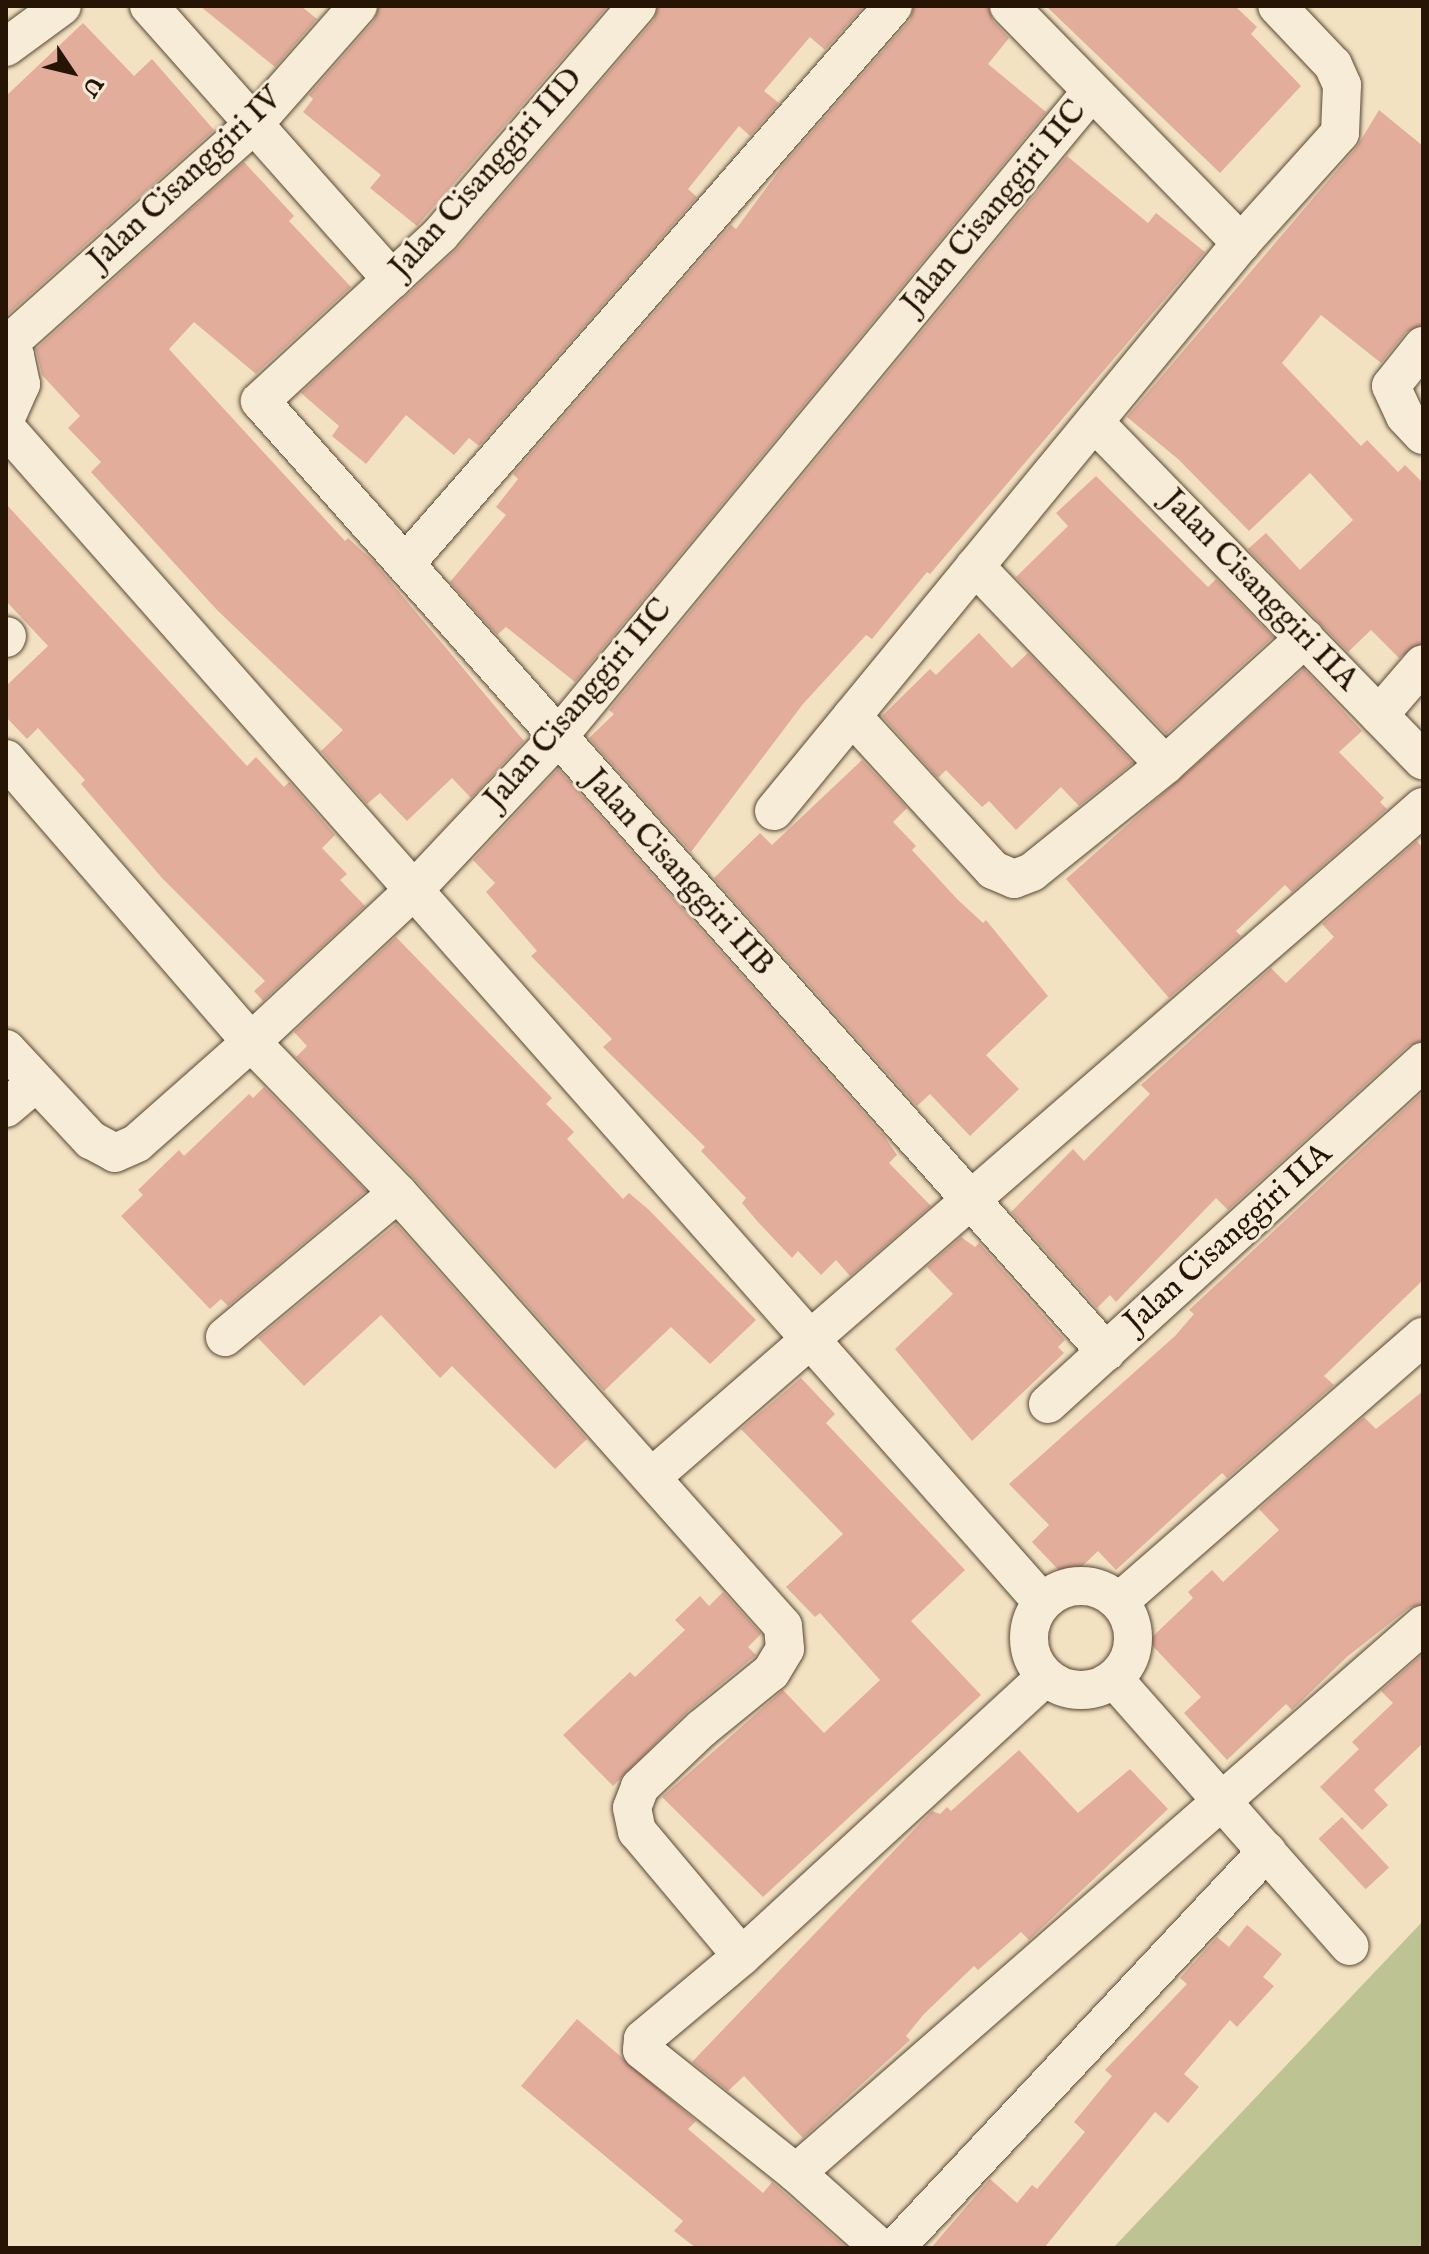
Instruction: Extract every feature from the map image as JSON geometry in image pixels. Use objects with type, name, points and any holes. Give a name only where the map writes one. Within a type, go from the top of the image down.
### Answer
[{"type":"street","points":[[6,47],[62,6]]},
{"type":"street","points":[[149,6],[392,280]]},
{"type":"street","name":"Jalan Cisanggiri IV","points":[[6,344],[254,124],[358,6]]},
{"type":"street","name":"Jalan Cisanggiri IID","points":[[260,401],[440,235],[637,6]]},
{"type":"street","points":[[405,564],[893,6]]},
{"type":"street","points":[[1009,6],[1241,243]]},
{"type":"street","points":[[774,811],[1241,243],[1340,133],[1342,85],[1333,65],[1277,6]]},
{"type":"street","name":"Jalan Cisanggiri IIC","points":[[6,1049],[91,1140],[115,1153],[137,1143],[412,892],[557,738],[1091,92]]},
{"type":"street","points":[[6,344],[21,384],[6,417]]},
{"type":"street","points":[[1423,346],[1391,386],[1405,416],[1423,435]]},
{"type":"street","name":"Jalan Cisanggiri IIB","points":[[260,401],[971,1200]]},
{"type":"street","name":"Jalan Cisanggiri IIA","points":[[1094,422],[1423,760]]},
{"type":"street","points":[[6,428],[412,892],[811,1338],[1042,1602]]},
{"type":"street","points":[[975,566],[1165,765]]},
{"type":"street","points":[[852,716],[993,870],[1014,879],[1032,872],[1165,765],[1305,638]]},
{"type":"street","points":[[1379,715],[1423,664]]},
{"type":"street","points":[[6,759],[251,1042],[398,1193],[653,1476],[783,1626],[785,1649],[771,1672],[702,1728],[640,1787],[632,1808],[637,1831],[742,1956]]},
{"type":"street","points":[[653,1476],[1423,807]]},
{"type":"street","name":"Jalan Cisanggiri IIA","points":[[1048,1404],[1423,1062]]},
{"type":"street","points":[[6,1108],[37,1082]]},
{"type":"street","points":[[225,1337],[398,1193]]},
{"type":"street","name":"Jalan Cisanggiri IIA","points":[[971,1200],[1106,1352]]},
{"type":"street","points":[[1120,1601],[1423,1337]]},
{"type":"street","points":[[1066,1587],[1095,1587],[1120,1601],[1133,1626],[1131,1655],[1114,1679],[1079,1691],[1045,1677],[1030,1654],[1029,1626],[1042,1602],[1066,1587]]},
{"type":"street","points":[[796,2173],[1423,1625]]},
{"type":"street","points":[[880,2248],[796,2173],[642,2050],[651,2029],[742,1956],[1045,1677]]},
{"type":"street","points":[[1114,1679],[1349,1946]]},
{"type":"street","points":[[895,2248],[1267,1851]]},
{"type":"green space","points":[[1423,1921],[1423,2248],[1113,2248]]},
{"type":"building","points":[[200,6],[301,6],[317,19],[275,67]]},
{"type":"building","points":[[379,6],[608,6],[417,226],[370,188],[381,175],[303,112],[313,99],[309,95],[374,21]]},
{"type":"building","points":[[658,6],[864,6],[825,50],[810,37],[764,91],[779,103],[750,136],[739,126],[688,189],[697,197],[479,446],[469,438],[454,455],[406,415],[366,464],[332,436],[339,426],[301,393],[457,249],[654,20]]},
{"type":"building","points":[[914,6],[988,6],[993,21],[1009,38],[988,64],[1046,112],[575,682],[506,627],[497,635],[450,582],[506,515],[496,507],[518,479],[513,474],[731,225],[736,229],[784,164],[910,20]]},
{"type":"building","points":[[1046,6],[1235,6],[1257,27],[1251,34],[1301,86],[1220,173]]},
{"type":"building","points":[[83,23],[134,76],[152,59],[214,130],[6,316],[6,96]]},
{"type":"building","points":[[1379,110],[1423,146],[1423,325],[1406,332],[1381,363],[1321,315],[1282,363],[1361,446],[1367,440],[1398,472],[1405,465],[1423,483],[1423,643],[1399,658],[1371,630],[1348,652],[1248,549],[1266,533],[1300,570],[1353,520],[1310,473],[1249,531],[1178,459],[1127,417],[1356,148]]},
{"type":"building","points":[[1067,156],[1148,223],[1156,213],[1205,252],[930,574],[927,572],[872,639],[866,635],[803,704],[691,852],[589,738],[614,714],[609,710]]},
{"type":"building","points":[[244,162],[294,216],[289,221],[351,287],[256,374],[194,322],[169,349],[345,541],[348,538],[373,561],[524,741],[471,798],[452,778],[407,821],[380,793],[367,804],[321,751],[343,730],[217,610],[91,472],[101,462],[68,428],[80,416],[42,375],[36,349]]},
{"type":"building","points":[[1096,476],[1208,587],[1216,579],[1273,637],[1166,734],[1016,577],[1068,526],[1056,513]]},
{"type":"building","points":[[6,504],[247,766],[256,757],[284,787],[289,782],[335,835],[322,848],[347,874],[340,880],[365,906],[263,1001],[254,991],[265,981],[162,878],[81,784],[85,780],[38,728],[27,739],[6,717],[6,686],[48,646],[6,601]]},
{"type":"building","points":[[979,633],[1012,668],[1028,653],[1133,763],[1079,806],[1061,787],[1016,830],[989,801],[982,807],[946,770],[938,778],[882,716],[930,669],[936,675]]},
{"type":"building","points":[[1304,669],[1362,731],[1339,752],[1384,798],[1380,802],[1387,809],[1292,892],[1285,885],[1236,931],[1241,936],[1169,998],[1066,879]]},
{"type":"building","points":[[862,760],[907,808],[893,822],[916,846],[912,850],[957,899],[983,923],[986,920],[1048,996],[986,1055],[1019,1089],[970,1136],[930,1094],[917,1106],[714,878],[760,833],[772,845]]},
{"type":"building","points":[[558,769],[885,1137],[897,1155],[889,1163],[931,1206],[850,1276],[836,1260],[821,1275],[798,1251],[792,1258],[742,1203],[746,1198],[701,1151],[705,1147],[603,1047],[612,1039],[531,956],[537,951],[486,892],[495,883],[473,860]]},
{"type":"building","points":[[1417,841],[1423,848],[1423,1041],[1408,1046],[1228,1210],[1216,1198],[1116,1302],[1110,1295],[1097,1308],[1011,1212],[1073,1149],[1084,1161],[1150,1094],[1141,1085],[1271,968],[1286,983],[1334,937],[1322,924]]},
{"type":"building","points":[[396,937],[552,1098],[546,1104],[574,1132],[567,1139],[623,1199],[629,1193],[649,1210],[756,1320],[710,1364],[671,1327],[604,1391],[414,1178],[296,1057],[307,1046],[294,1032]]},
{"type":"building","points":[[264,1087],[366,1191],[228,1306],[221,1299],[210,1309],[121,1216],[143,1195],[138,1190],[179,1150],[184,1156],[249,1094],[253,1098]]},
{"type":"building","points":[[1423,1092],[1423,1280],[1324,1376],[1334,1385],[1227,1478],[1222,1473],[1116,1570],[1098,1551],[1068,1580],[1032,1542],[1049,1525],[1009,1484],[1175,1336],[1194,1314],[1189,1310]]},
{"type":"building","points":[[396,1224],[587,1439],[555,1469],[452,1366],[440,1378],[381,1315],[304,1386],[258,1338]]},
{"type":"building","points":[[961,1237],[975,1247],[979,1243],[1065,1340],[1058,1347],[1064,1353],[972,1441],[895,1349],[953,1294],[927,1267]]},
{"type":"building","points":[[801,1378],[835,1414],[826,1423],[965,1570],[911,1621],[981,1695],[763,1897],[662,1797],[783,1690],[824,1733],[880,1680],[820,1613],[815,1617],[786,1587],[843,1534],[741,1429]]},
{"type":"building","points":[[1423,1391],[1423,1604],[1409,1608],[1348,1656],[1292,1710],[1286,1704],[1227,1760],[1184,1713],[1201,1697],[1148,1641],[1193,1598],[1188,1592],[1212,1570],[1223,1582],[1279,1530],[1259,1509],[1364,1417],[1376,1429]]},
{"type":"building","points":[[723,1592],[761,1634],[748,1647],[756,1655],[687,1712],[613,1786],[563,1735],[630,1672],[635,1677],[685,1630],[675,1620],[700,1596],[709,1606]]},
{"type":"building","points":[[1423,1654],[1423,1743],[1374,1790],[1388,1805],[1362,1830],[1320,1787],[1359,1749],[1352,1742],[1393,1703],[1381,1691]]},
{"type":"building","points":[[1019,1750],[1078,1813],[1130,1769],[1168,1809],[1029,1940],[1021,1932],[978,1970],[974,1966],[924,2014],[906,2036],[910,2040],[803,2138],[744,2076],[728,2091],[692,2062],[932,1811],[940,1814],[947,1807],[951,1811]]},
{"type":"building","points":[[1342,1817],[1389,1867],[1366,1889],[1319,1839]]},
{"type":"building","points":[[1247,1925],[1282,1954],[1263,1977],[1274,1986],[1237,2027],[1230,2020],[1184,2074],[1199,2087],[1168,2123],[1155,2112],[1044,2248],[931,2248],[990,2179],[1017,2203],[1032,2185],[1037,2189],[1085,2132],[1074,2122],[1112,2076],[1105,2070],[1187,1984],[1180,1978],[1217,1937],[1229,1947]]},
{"type":"building","points":[[577,2019],[696,2121],[688,2129],[763,2193],[772,2182],[847,2248],[696,2248],[674,2231],[683,2221],[521,2086]]}]
